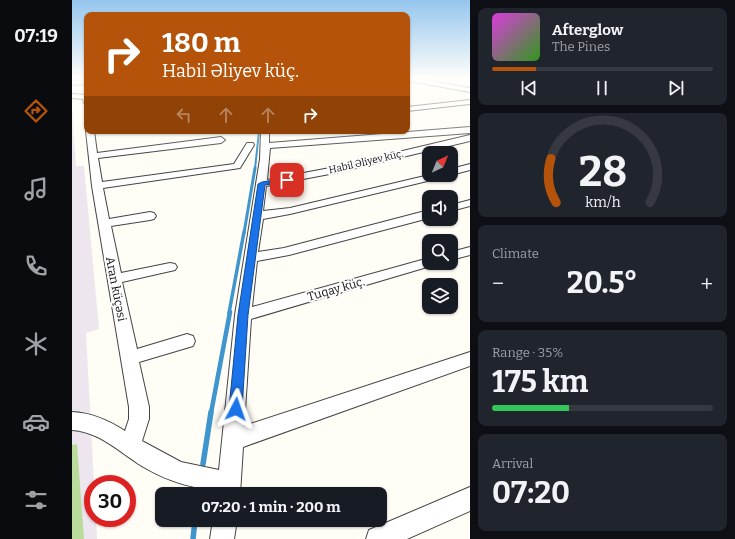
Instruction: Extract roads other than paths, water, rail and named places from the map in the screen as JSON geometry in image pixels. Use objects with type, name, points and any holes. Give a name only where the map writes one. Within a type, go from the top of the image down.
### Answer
[{"type":"street","points":[[410,109],[451,104]]},
{"type":"street","points":[[410,133],[470,130]]},
{"type":"street","name":"Aran küçəsi","points":[[91,134],[97,186],[139,407],[139,419],[130,446]]},
{"type":"street","points":[[229,487],[243,315],[262,184],[265,139],[379,134]]},
{"type":"street","name":"Habil Əliyev küç.","points":[[262,184],[335,170],[470,138]]},
{"type":"street","points":[[93,156],[221,140]]},
{"type":"street","points":[[455,141],[470,147]]},
{"type":"street","points":[[97,186],[237,166],[250,145]]},
{"type":"street","points":[[458,170],[470,167]]},
{"type":"street","points":[[257,216],[290,211],[422,179]]},
{"type":"street","points":[[458,207],[470,204]]},
{"type":"street","points":[[104,224],[150,216]]},
{"type":"street","points":[[251,258],[284,252],[422,216]]},
{"type":"street","points":[[458,254],[470,251]]},
{"type":"street","name":"Tuqay küç.","points":[[243,315],[422,264]]},
{"type":"street","points":[[114,279],[170,267]]},
{"type":"street","points":[[129,358],[187,341]]},
{"type":"street","points":[[233,440],[470,359]]},
{"type":"street","points":[[72,421],[87,422],[99,427],[154,461],[179,473],[226,487]]},
{"type":"street","points":[[378,539],[470,499]]},
{"type":"street","points":[[222,539],[224,527]]},
{"type":"waterway","points":[[255,169],[259,134]]},
{"type":"waterway","points":[[244,233],[255,168]]},
{"type":"waterway","points":[[229,313],[244,232]]},
{"type":"waterway","points":[[211,413],[230,312]]},
{"type":"waterway","points":[[203,464],[211,412]]},
{"type":"waterway","points":[[193,539],[194,527]]}]
